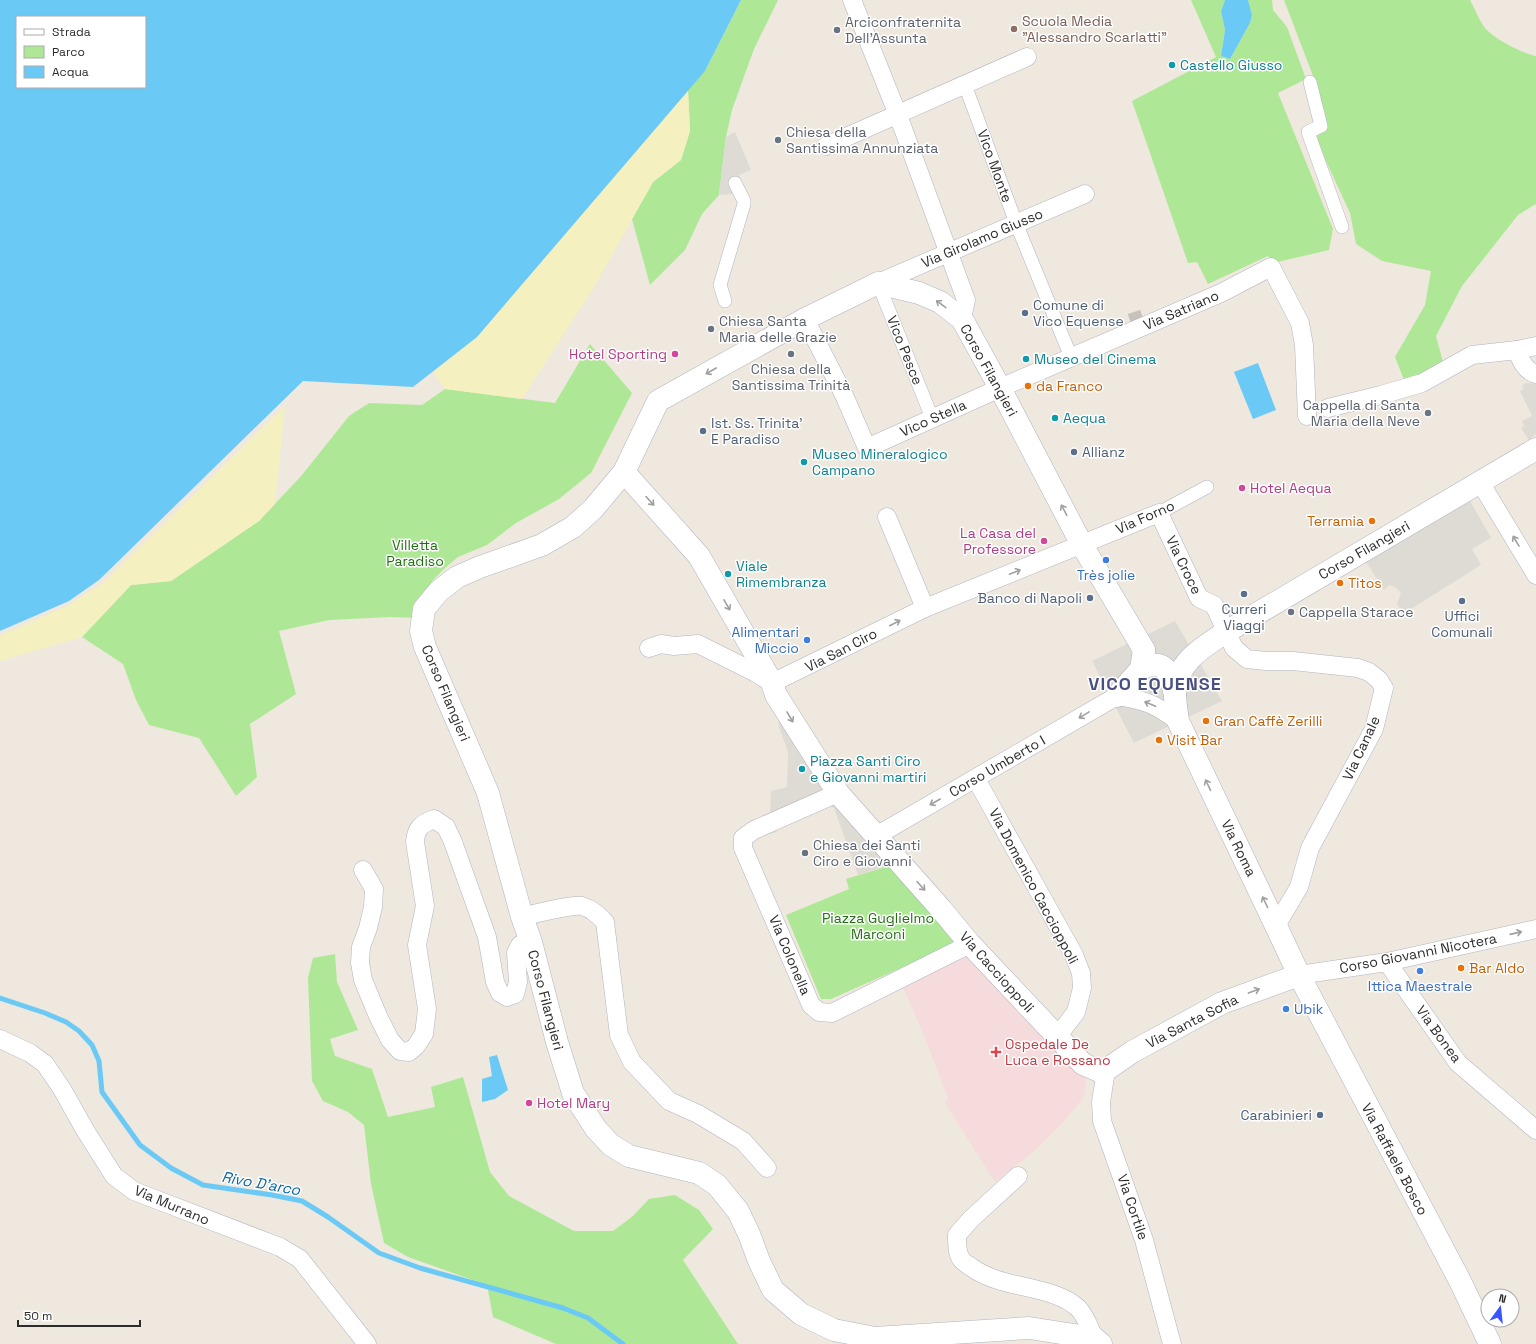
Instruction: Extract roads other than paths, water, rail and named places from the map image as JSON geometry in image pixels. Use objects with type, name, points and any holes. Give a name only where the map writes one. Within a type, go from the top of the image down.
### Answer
[{"type":"street","points":[[852,0],[898,115],[966,300],[962,319]]},
{"type":"street","points":[[826,146],[1027,57]]},
{"type":"street","points":[[1310,82],[1321,126],[1308,132],[1342,228]]},
{"type":"street","name":"Vico Monte","points":[[965,85],[1016,223],[1071,357]]},
{"type":"street","points":[[725,301],[720,285],[744,204],[736,183]]},
{"type":"street","name":"Via Girolamo Giusso","points":[[878,283],[1085,194]]},
{"type":"street","name":"Via Satriano","points":[[1000,388],[1139,326],[1221,293],[1271,267],[1300,323],[1304,345],[1307,416]]},
{"type":"street","name":"Corso Filangieri","points":[[1097,1341],[1028,1328],[875,1338],[834,1330],[801,1314],[773,1290],[738,1212],[716,1185],[699,1173],[629,1156],[611,1145],[596,1129],[573,1093],[556,1042],[531,942],[522,917],[488,793],[424,642],[421,631],[424,609],[439,591],[457,577],[480,567],[542,545],[573,527],[593,510],[624,472],[658,401],[804,319],[878,283],[919,293],[940,302],[962,319],[1000,388],[1143,660]]},
{"type":"street","name":"Vico Pesce","points":[[878,283],[932,418]]},
{"type":"street","name":"Vico Stella","points":[[804,319],[844,395],[867,448],[1000,388]]},
{"type":"street","points":[[1328,408],[1380,396],[1422,383],[1472,355],[1517,350],[1536,346]]},
{"type":"street","points":[[1517,350],[1521,363],[1532,373],[1536,374]]},
{"type":"street","name":"Corso Filangieri","points":[[1194,654],[1226,632],[1536,449]]},
{"type":"street","points":[[624,472],[699,556],[772,683],[776,695],[784,708],[838,793],[876,836]]},
{"type":"street","points":[[1480,482],[1536,574]]},
{"type":"street","name":"Via Forno","points":[[1082,545],[1159,513],[1207,487]]},
{"type":"street","name":"Via Croce","points":[[1159,513],[1199,598],[1214,605],[1226,632]]},
{"type":"street","points":[[887,517],[925,608]]},
{"type":"street","name":"Via San Ciro","points":[[772,683],[925,608],[1082,545]]},
{"type":"street","name":"Via Canale","points":[[1226,632],[1234,648],[1247,659],[1293,661],[1358,668],[1370,672],[1379,680],[1384,688],[1374,729],[1310,848],[1299,888],[1276,926]]},
{"type":"street","points":[[649,648],[661,644],[674,646],[698,644],[756,673],[772,683]]},
{"type":"street","points":[[1178,722],[1152,704],[1140,700],[1117,696],[1143,660],[1162,656],[1194,654]]},
{"type":"street","points":[[1175,695],[1177,681],[1182,668],[1194,654]]},
{"type":"street","points":[[1143,660],[1151,664],[1157,664],[1168,673],[1175,695]]},
{"type":"street","name":"Via Roma","points":[[1175,695],[1178,722],[1299,975]]},
{"type":"street","name":"Corso Umberto I","points":[[876,836],[1117,696]]},
{"type":"street","name":"Via Domenico Caccioppoli","points":[[976,779],[1074,955],[1081,973],[1082,988],[1076,1012],[1057,1037]]},
{"type":"street","name":"Via Colonella","points":[[838,793],[754,830],[743,838],[743,848],[811,1005],[819,1012],[832,1013],[970,944]]},
{"type":"street","points":[[363,870],[374,889],[373,907],[361,948],[360,963],[363,980],[390,1040],[400,1052],[408,1052],[416,1046],[424,1034],[427,1009],[417,945],[425,906],[415,842],[416,832],[424,823],[434,819],[446,828],[453,842],[487,937],[494,982],[500,992],[507,997],[515,994],[518,982],[516,953],[520,945],[531,942]]},
{"type":"street","name":"Via Caccioppoli","points":[[876,836],[970,944],[1083,1064],[1099,1070],[1106,1070]]},
{"type":"street","points":[[522,917],[536,913],[580,906],[594,912],[605,922],[618,1035],[632,1062],[669,1101],[698,1114],[743,1141],[767,1168]]},
{"type":"street","name":"Corso Giovanni Nicotera","points":[[1299,975],[1387,962],[1536,929]]},
{"type":"street","name":"Via Bonea","points":[[1387,962],[1458,1063],[1536,1130]]},
{"type":"street","name":"Via Santa Sofia","points":[[1106,1070],[1132,1052],[1222,1003],[1299,975]]},
{"type":"street","name":"Via Raffaele Bosco","points":[[1299,975],[1460,1281],[1490,1344]]},
{"type":"street","name":"Via Murrano","points":[[0,1039],[30,1053],[45,1064],[62,1089],[97,1150],[114,1176],[134,1191],[280,1248],[300,1260],[368,1344]]},
{"type":"street","name":"Via Cortile","points":[[1106,1070],[1100,1102],[1102,1122],[1144,1240],[1172,1344]]},
{"type":"street","points":[[1018,1176],[971,1219],[957,1235],[957,1245],[961,1260],[975,1270],[997,1281],[1058,1296],[1079,1309],[1097,1341]]},
{"type":"water","points":[[0,0],[741,0],[705,71],[477,337],[413,387],[303,381],[99,580],[69,601],[0,631]]},
{"type":"water","points":[[1225,0],[1248,0],[1252,15],[1250,23],[1230,59],[1221,56],[1225,30],[1221,11]]},
{"type":"water","points":[[1258,363],[1276,410],[1253,419],[1234,372]]},
{"type":"water","points":[[497,1055],[508,1090],[495,1099],[482,1102],[482,1079],[492,1076],[489,1057]]},
{"type":"waterway","name":"Rivo D'arco","points":[[0,998],[45,1013],[66,1022],[79,1031],[92,1045],[99,1061],[102,1092],[140,1145],[171,1168],[203,1185],[302,1201],[328,1217],[379,1253],[420,1268],[563,1308],[588,1318],[623,1344]]},
{"type":"tunnel","points":[[1134,312],[1138,324]]},
{"type":"place","name":"Scuola Media \"Alessandro Scarlatti\"","points":[[1014,29]]},
{"type":"place","name":"Arciconfraternita Dell'Assunta","points":[[837,30]]},
{"type":"place","name":"Castello Giusso","points":[[1172,65]]},
{"type":"place","name":"Chiesa della Santissima Annunziata","points":[[778,140]]},
{"type":"place","name":"Comune di Vico Equense","points":[[1025,313]]},
{"type":"place","name":"Chiesa Santa Maria delle Grazie","points":[[711,329]]},
{"type":"place","name":"Hotel Sporting","points":[[675,354]]},
{"type":"place","name":"Chiesa della Santissima Trinità","points":[[791,354]]},
{"type":"place","name":"Museo del Cinema","points":[[1026,359]]},
{"type":"place","name":"da Franco","points":[[1028,386]]},
{"type":"place","name":"Cappella di Santa Maria della Neve","points":[[1428,413]]},
{"type":"place","name":"Aequa","points":[[1055,418]]},
{"type":"place","name":"Ist. Ss. Trinita' E Paradiso","points":[[703,431]]},
{"type":"place","name":"Allianz","points":[[1074,452]]},
{"type":"place","name":"Museo Mineralogico Campano","points":[[804,462]]},
{"type":"place","name":"Hotel Aequa","points":[[1242,488]]},
{"type":"place","name":"Terramia","points":[[1372,521]]},
{"type":"place","name":"La Casa del Professore","points":[[1044,541]]},
{"type":"place","name":"Très jolie","points":[[1106,560]]},
{"type":"place","name":"Viale Rimembranza","points":[[728,574]]},
{"type":"place","name":"Titos","points":[[1340,583]]},
{"type":"place","name":"Curreri Viaggi","points":[[1244,594]]},
{"type":"place","name":"Banco di Napoli","points":[[1090,598]]},
{"type":"place","name":"Uffici Comunali","points":[[1462,601]]},
{"type":"place","name":"Cappella Starace","points":[[1291,612]]},
{"type":"place","name":"Alimentari Miccio","points":[[807,640]]},
{"type":"place","name":"Gran Caffè Zerilli","points":[[1206,721]]},
{"type":"place","name":"Visit Bar","points":[[1159,740]]},
{"type":"place","name":"Piazza Santi Ciro e Giovanni martiri","points":[[802,769]]},
{"type":"place","name":"Chiesa dei Santi Ciro e Giovanni","points":[[805,853]]},
{"type":"place","name":"Bar Aldo","points":[[1461,968]]},
{"type":"place","name":"Ittica Maestrale","points":[[1420,971]]},
{"type":"place","name":"Ubik","points":[[1286,1009]]},
{"type":"place","name":"Ospedale De Luca e Rossano","points":[[996,1052]]},
{"type":"place","name":"Hotel Mary","points":[[529,1103]]},
{"type":"place","name":"Carabinieri","points":[[1320,1115]]},
{"type":"district","name":"VICO EQUENSE","points":[[1155,683]]},
{"type":"park label","name":"Villetta Paradiso","points":[[415,554]]},
{"type":"park label","name":"Piazza Guglielmo Marconi","points":[[878,926]]}]
